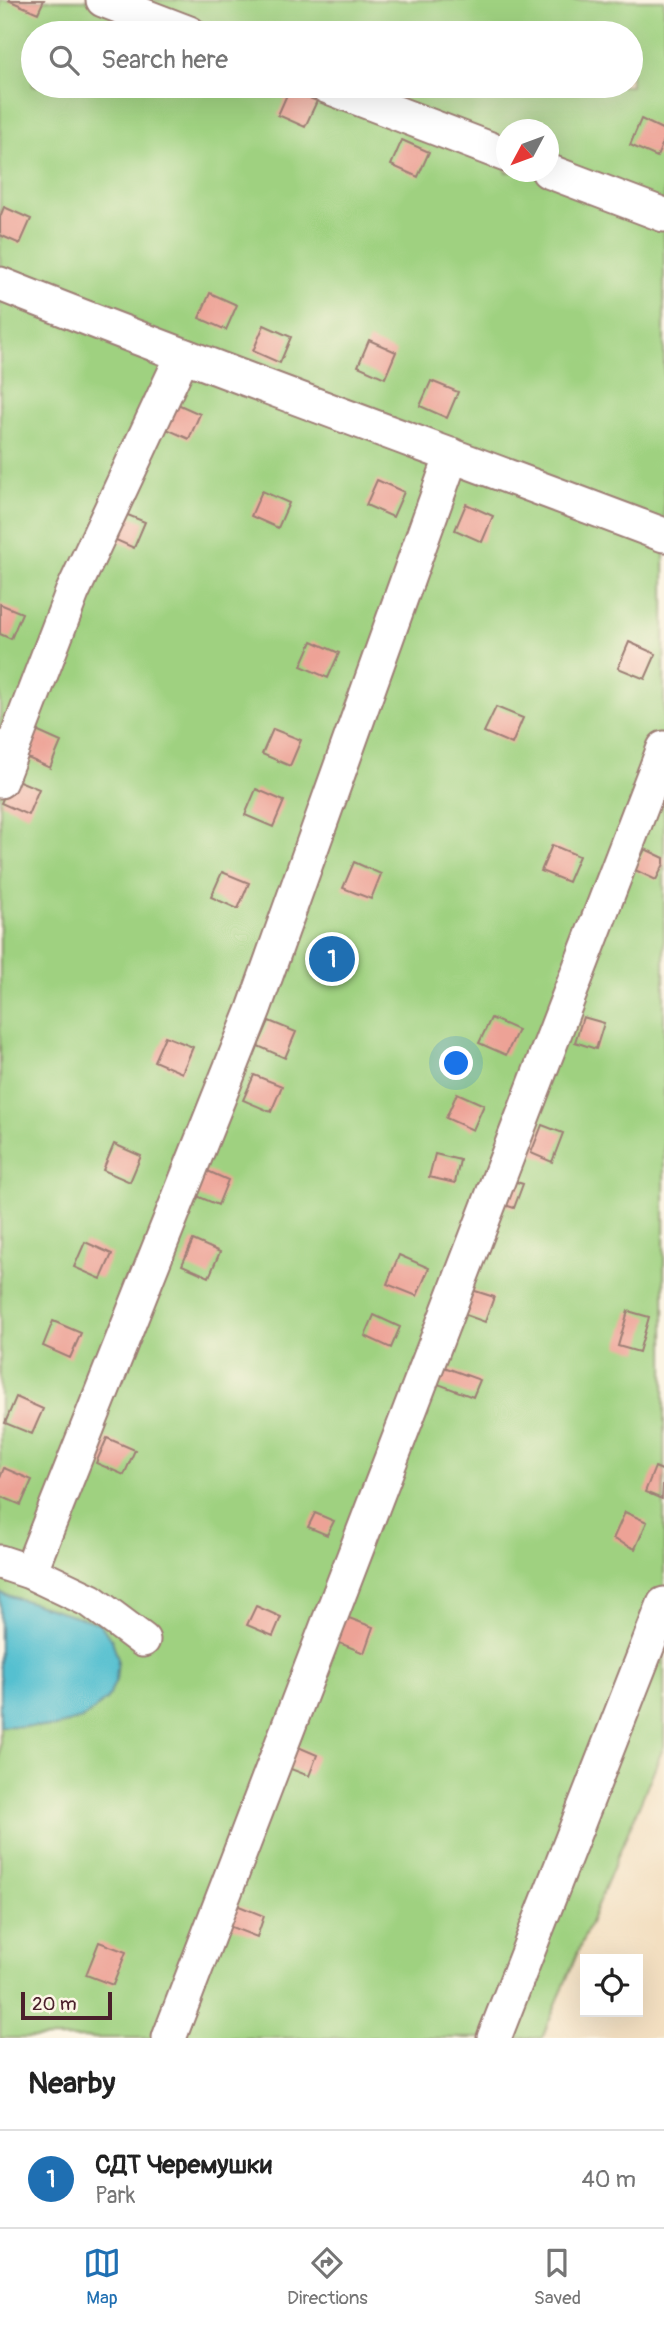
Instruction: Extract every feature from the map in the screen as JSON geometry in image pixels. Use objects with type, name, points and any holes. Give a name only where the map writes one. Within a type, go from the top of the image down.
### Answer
[{"type":"lane","points":[[103,0],[158,21]]},
{"type":"lane","points":[[357,98],[496,151]]},
{"type":"lane","points":[[559,175],[664,215]]},
{"type":"lane","points":[[0,284],[182,356],[664,535]]},
{"type":"lane","points":[[0,781],[72,593],[182,356]]},
{"type":"lane","points":[[143,1640],[91,1601],[15,1567],[254,1009],[452,455]]},
{"type":"lane","points":[[169,2038],[664,748]]},
{"type":"lane","points":[[494,2038],[664,1604]]},
{"type":"green space","points":[[0,0],[664,0],[664,1746],[542,2038],[0,2038]]},
{"type":"water","points":[[0,1593],[99,1623],[112,1640],[118,1659],[116,1680],[107,1699],[84,1718],[55,1727],[0,1726]]},
{"type":"building","points":[[8,0],[44,0],[38,13]]},
{"type":"building","points":[[285,98],[309,98],[317,101],[305,127],[278,115]]},
{"type":"building","points":[[641,119],[664,130],[664,140],[657,157],[630,145]]},
{"type":"building","points":[[402,140],[429,152],[418,177],[391,165]]},
{"type":"building","points":[[4,207],[31,219],[20,244],[0,235],[0,217]]},
{"type":"building","points":[[210,293],[237,305],[226,330],[199,318]]},
{"type":"building","points":[[264,325],[291,337],[280,363],[253,351]]},
{"type":"building","points":[[369,340],[396,352],[385,378],[358,366]]},
{"type":"building","points":[[431,381],[458,392],[447,418],[420,406]]},
{"type":"building","points":[[173,402],[200,414],[189,439],[162,427]]},
{"type":"building","points":[[377,480],[404,492],[393,517],[366,505]]},
{"type":"building","points":[[262,491],[289,503],[278,528],[251,516]]},
{"type":"building","points":[[466,504],[493,516],[482,542],[455,530]]},
{"type":"building","points":[[118,511],[145,522],[134,548],[107,536]]},
{"type":"building","points":[[0,604],[22,613],[11,639],[0,634]]},
{"type":"building","points":[[312,641],[339,653],[328,678],[301,666]]},
{"type":"building","points":[[629,642],[656,654],[645,679],[618,668]]},
{"type":"building","points":[[496,707],[523,718],[512,744],[484,732]]},
{"type":"building","points":[[273,729],[301,740],[290,766],[262,754]]},
{"type":"building","points":[[34,730],[61,742],[50,768],[23,756]]},
{"type":"building","points":[[12,778],[39,789],[28,815],[1,803]]},
{"type":"building","points":[[256,789],[284,801],[273,827],[245,815]]},
{"type":"building","points":[[552,845],[579,856],[568,882],[541,871]]},
{"type":"building","points":[[645,849],[664,858],[656,880],[635,870]]},
{"type":"building","points":[[354,862],[381,874],[371,899],[343,888]]},
{"type":"building","points":[[222,872],[249,883],[238,909],[211,897]]},
{"type":"building","points":[[583,1017],[604,1023],[596,1049],[575,1042]]},
{"type":"building","points":[[491,1018],[518,1030],[506,1055],[479,1043]]},
{"type":"building","points":[[269,1021],[296,1032],[285,1058],[258,1046]]},
{"type":"building","points":[[165,1036],[193,1047],[182,1073],[154,1061]]},
{"type":"building","points":[[254,1075],[282,1086],[271,1112],[243,1100]]},
{"type":"building","points":[[457,1093],[484,1105],[473,1130],[446,1118]]},
{"type":"building","points":[[542,1125],[563,1133],[552,1162],[531,1153]]},
{"type":"building","points":[[114,1144],[141,1156],[130,1182],[103,1170]]},
{"type":"building","points":[[435,1154],[460,1160],[455,1183],[429,1177]]},
{"type":"building","points":[[201,1168],[228,1180],[218,1205],[190,1193]]},
{"type":"building","points":[[507,1179],[523,1184],[514,1208],[499,1203]]},
{"type":"building","points":[[193,1240],[220,1252],[209,1277],[182,1265]]},
{"type":"building","points":[[85,1242],[112,1254],[101,1279],[74,1267]]},
{"type":"building","points":[[399,1255],[429,1268],[417,1296],[387,1284]]},
{"type":"building","points":[[472,1290],[494,1297],[485,1322],[463,1314]]},
{"type":"building","points":[[628,1311],[649,1317],[639,1352],[618,1346]]},
{"type":"building","points":[[374,1315],[400,1327],[391,1348],[365,1336]]},
{"type":"building","points":[[53,1321],[81,1333],[70,1358],[43,1346]]},
{"type":"building","points":[[444,1367],[480,1380],[473,1397],[438,1384]]},
{"type":"building","points":[[16,1397],[43,1409],[32,1434],[5,1423]]},
{"type":"building","points":[[107,1438],[135,1450],[124,1475],[96,1463]]},
{"type":"building","points":[[655,1467],[664,1471],[662,1499],[645,1492]]},
{"type":"building","points":[[4,1468],[32,1480],[21,1505],[0,1496],[0,1478]]},
{"type":"building","points":[[625,1512],[647,1522],[635,1549],[613,1539]]},
{"type":"building","points":[[315,1513],[334,1521],[327,1535],[308,1527]]},
{"type":"building","points":[[256,1606],[281,1617],[273,1636],[247,1625]]},
{"type":"building","points":[[341,1615],[373,1627],[364,1653],[332,1640]]},
{"type":"building","points":[[296,1746],[317,1755],[309,1776],[288,1768]]},
{"type":"building","points":[[234,1904],[264,1916],[257,1937],[226,1925]]},
{"type":"building","points":[[99,1942],[126,1952],[113,1985],[86,1975]]},
{"type":"place","name":"СДТ Черемушки","points":[[332,959]]}]
